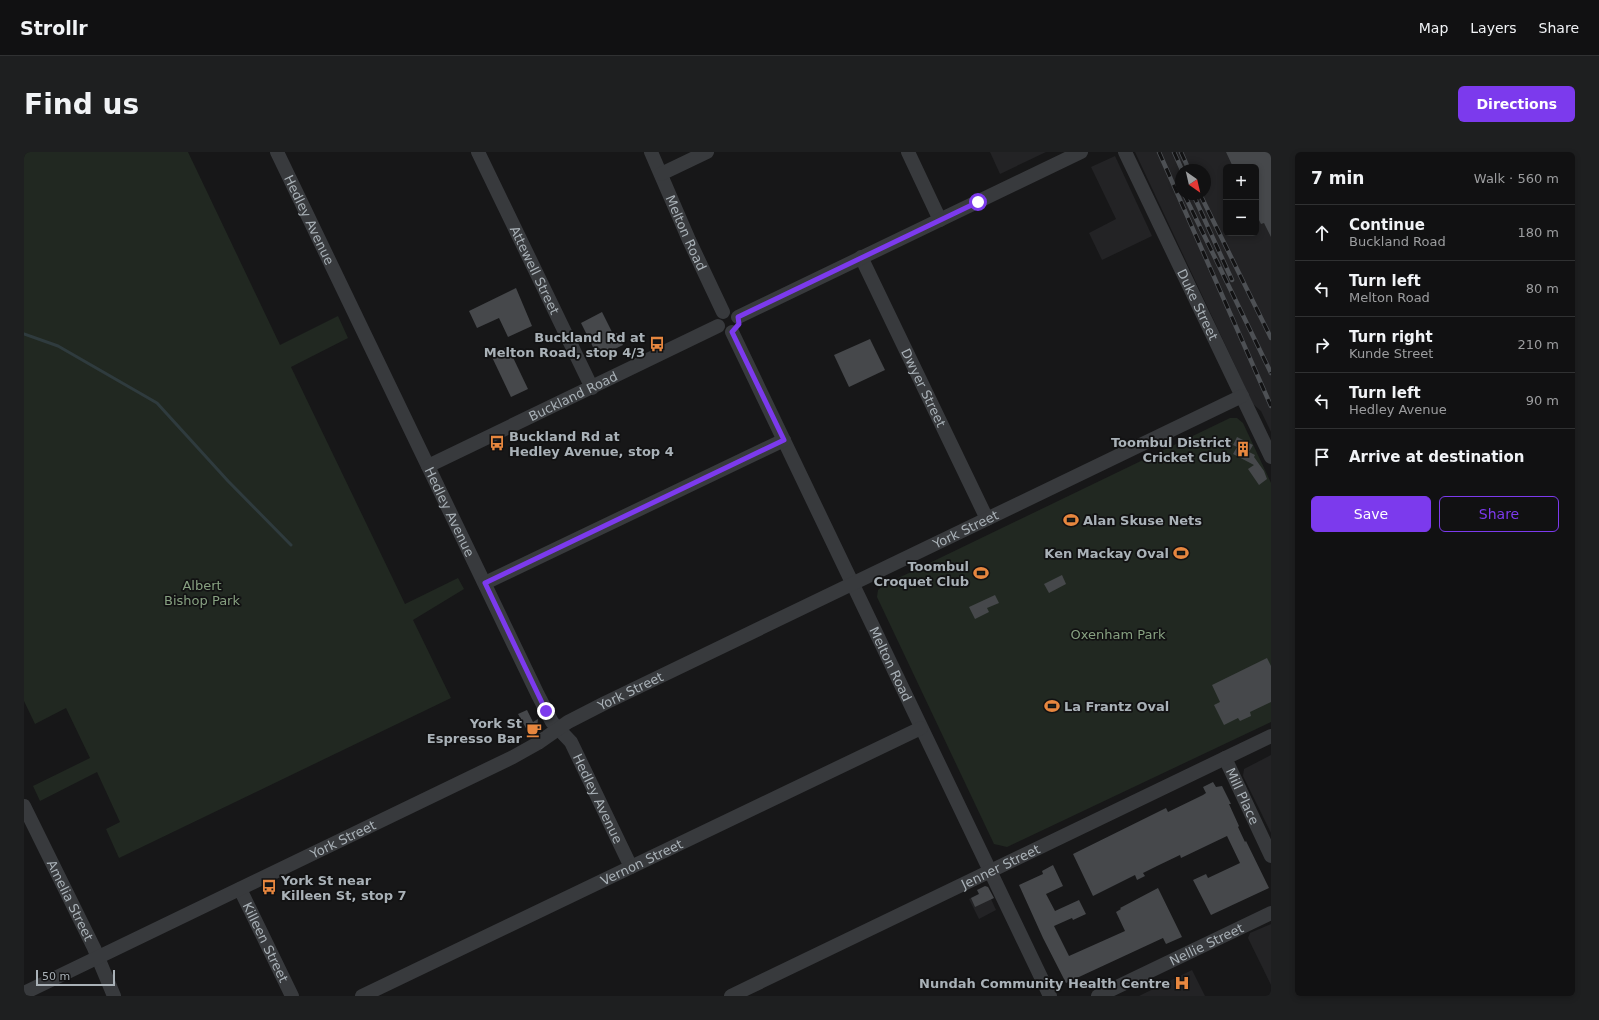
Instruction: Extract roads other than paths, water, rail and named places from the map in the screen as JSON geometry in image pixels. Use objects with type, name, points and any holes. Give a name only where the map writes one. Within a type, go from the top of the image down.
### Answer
[{"type":"street","name":"Hedley Avenue","points":[[277,152],[538,695],[558,729],[571,742],[631,867]]},
{"type":"street","name":"Attewell Street","points":[[478,152],[592,388]]},
{"type":"street","name":"Melton Road","points":[[651,152],[689,240],[723,312]]},
{"type":"street","points":[[661,174],[707,152]]},
{"type":"street","points":[[908,152],[940,220]]},
{"type":"street","name":"Duke Street","points":[[1124,152],[1271,457]]},
{"type":"street","points":[[738,317],[1077,153]]},
{"type":"street","name":"Dwyer Street","points":[[861,257],[987,519]]},
{"type":"street","points":[[730,311],[738,317],[739,324],[732,332],[726,332],[718,326],[719,317],[723,312],[730,311]]},
{"type":"street","name":"Buckland Road","points":[[428,466],[718,326]]},
{"type":"street","name":"Melton Road","points":[[732,332],[1050,996]]},
{"type":"street","name":"York Street","points":[[24,993],[513,757],[538,743],[558,729],[605,703],[1242,396]]},
{"type":"street","points":[[485,583],[784,440]]},
{"type":"street","name":"Vernon Street","points":[[362,996],[921,728]]},
{"type":"street","name":"Jenner Street","points":[[731,996],[1271,736]]},
{"type":"street","name":"Mill Place","points":[[1225,758],[1271,856]]},
{"type":"street","name":"Amelia Street","points":[[25,811],[114,996]]},
{"type":"street","name":"Killeen Street","points":[[240,889],[292,996]]},
{"type":"street","name":"Nellie Street","points":[[1098,996],[1271,913]]},
{"type":"waterway","points":[[24,334],[58,346],[157,403],[228,481],[291,545]]},
{"type":"railway","points":[[1159,152],[1271,406]]},
{"type":"railway","points":[[1174,152],[1179,164]]},
{"type":"railway","points":[[1181,152],[1186,164]]},
{"type":"railway","points":[[1187,200],[1271,373]]},
{"type":"railway","points":[[1196,200],[1232,280]]},
{"type":"railway","points":[[1203,200],[1271,338]]},
{"type":"place","name":"Buckland Rd at Melton Road, stop 4/3","points":[[657,344]]},
{"type":"place","name":"Buckland Rd at Hedley Avenue, stop 4","points":[[497,443]]},
{"type":"place","name":"Toombul District Cricket Club","points":[[1243,449]]},
{"type":"place","name":"Alan Skuse Nets","points":[[1071,520]]},
{"type":"place","name":"Ken Mackay Oval","points":[[1181,553]]},
{"type":"place","name":"Toombul Croquet Club","points":[[981,573]]},
{"type":"place","name":"La Frantz Oval","points":[[1052,706]]},
{"type":"place","name":"York St Espresso Bar","points":[[534,730]]},
{"type":"place","name":"York St near Killeen St, stop 7","points":[[269,887]]},
{"type":"place","name":"Nundah Community Health Centre","points":[[1182,983]]},
{"type":"park label","name":"Albert Bishop Park","points":[[202,592]]},
{"type":"park label","name":"Oxenham Park","points":[[1118,634]]}]
